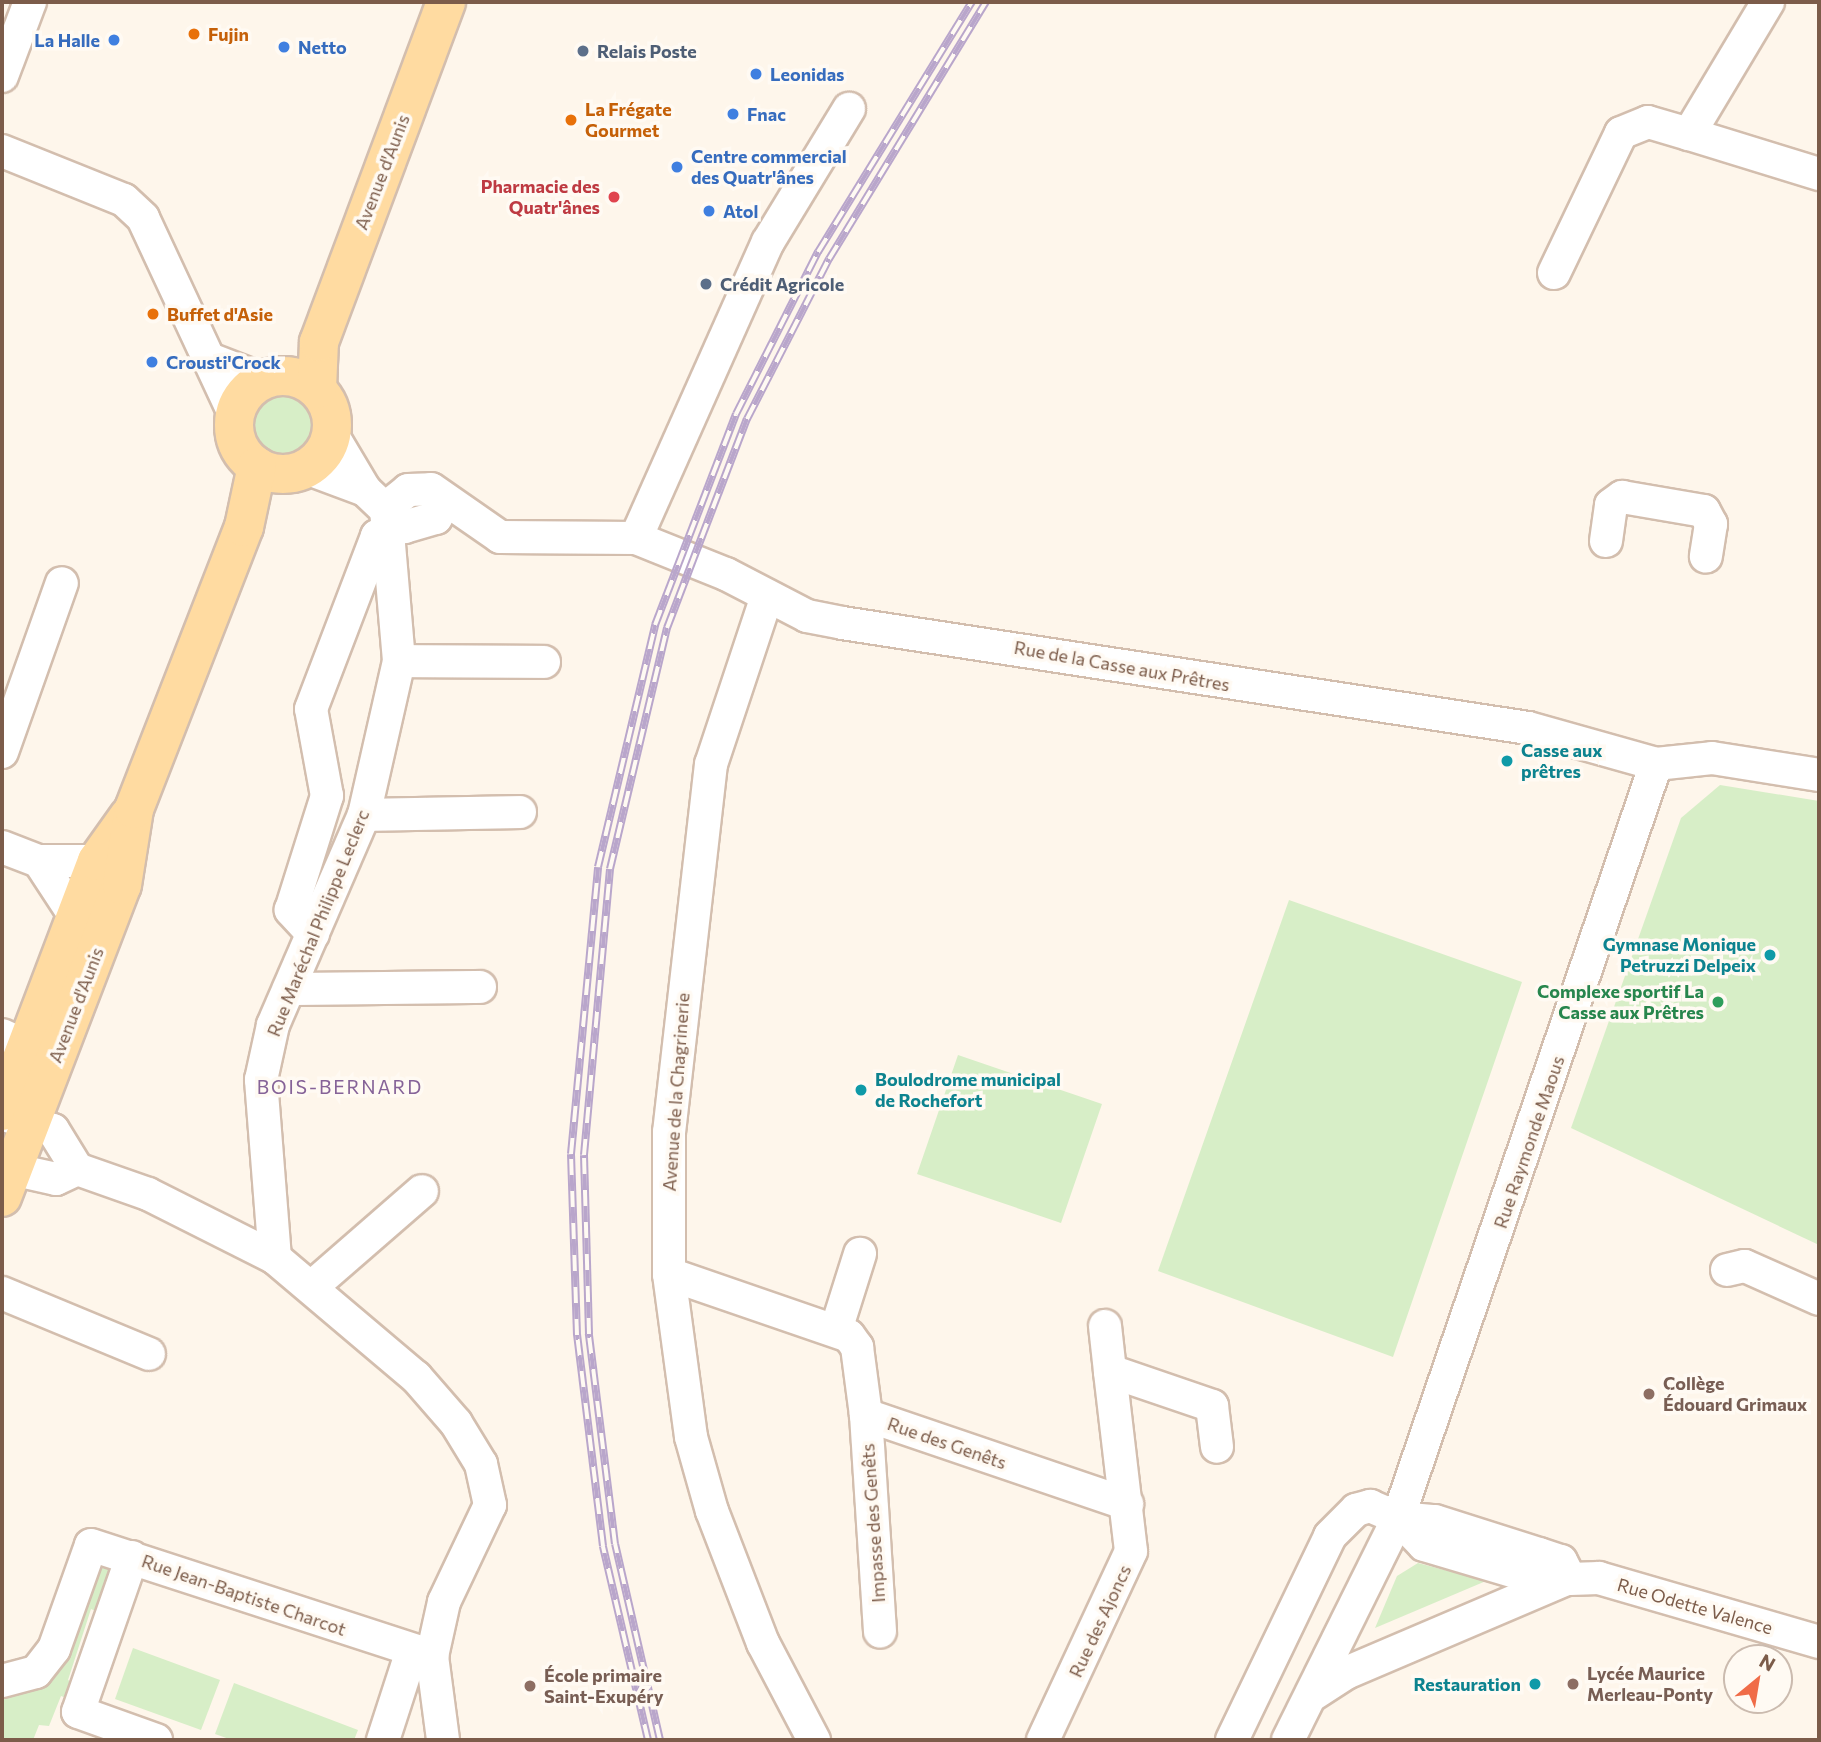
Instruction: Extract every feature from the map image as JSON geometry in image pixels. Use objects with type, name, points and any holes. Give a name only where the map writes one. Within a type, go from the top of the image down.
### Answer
[{"type":"main road","name":"Avenue d'Aunis","points":[[288,382],[319,342],[446,2]]},
{"type":"main road","points":[[288,382],[330,409],[331,433],[323,453],[283,469],[241,449],[235,415],[242,397],[288,382]]},
{"type":"main road","name":"Avenue d'Aunis","points":[[12,1117],[244,527],[283,469]]},
{"type":"main road","name":"Avenue d'Aunis","points":[[5,1179],[12,1117],[15,1041],[77,919],[110,873]]},
{"type":"street","points":[[2,76],[30,2]]},
{"type":"street","points":[[1689,134],[1768,2]]},
{"type":"street","points":[[636,538],[768,242],[849,109]]},
{"type":"street","points":[[1554,273],[1621,133],[1648,122],[1819,174]]},
{"type":"street","points":[[2,151],[133,207],[154,233],[235,415]]},
{"type":"street","points":[[212,360],[288,382]]},
{"type":"street","name":"Rue de la Casse aux Prêtres","points":[[331,433],[380,510]]},
{"type":"street","name":"Rue de la Casse aux Prêtres","points":[[283,469],[380,510],[404,527],[436,518],[444,503],[500,537],[636,538],[807,616],[891,632],[1528,728],[1656,764],[1712,758],[1819,775]]},
{"type":"street","points":[[1605,541],[1611,505],[1622,497],[1704,511],[1711,524],[1706,558]]},
{"type":"street","points":[[313,934],[291,910],[327,796],[311,709],[377,536],[380,510]]},
{"type":"street","name":"Rue Maréchal Philippe Leclerc","points":[[275,1258],[261,1080],[289,989],[364,815],[400,661],[380,510]]},
{"type":"street","points":[[2,752],[62,583]]},
{"type":"street","name":"Avenue de la Chagrinerie","points":[[768,596],[711,764],[669,1132],[669,1274],[691,1437],[712,1511],[763,1643],[814,1740]]},
{"type":"street","points":[[400,661],[544,662]]},
{"type":"street","name":"Rue Raymonde Maous","points":[[1288,1740],[1398,1518],[1656,764]]},
{"type":"street","points":[[364,815],[520,812]]},
{"type":"street","points":[[2,847],[39,861],[110,873]]},
{"type":"street","points":[[39,861],[77,919]]},
{"type":"street","points":[[289,989],[480,987]]},
{"type":"street","points":[[12,1117],[53,1130],[77,1169],[148,1194],[275,1258],[314,1285],[416,1377],[481,1464],[489,1505],[383,1740]]},
{"type":"street","points":[[5,1179],[56,1179],[77,1169]]},
{"type":"street","points":[[314,1285],[422,1191]]},
{"type":"street","points":[[836,1330],[860,1254]]},
{"type":"street","points":[[1727,1270],[1745,1266],[1819,1299]]},
{"type":"street","name":"Rue des Genêts","points":[[669,1274],[836,1330],[857,1346],[866,1415],[1127,1504]]},
{"type":"street","points":[[2,1293],[149,1354]]},
{"type":"street","name":"Rue des Ajoncs","points":[[1043,1740],[1129,1560],[1127,1504],[1105,1326]]},
{"type":"street","points":[[1110,1371],[1213,1406],[1217,1447]]},
{"type":"street","name":"Impasse des Genêts","points":[[866,1415],[880,1632]]},
{"type":"street","points":[[1232,1740],[1330,1536],[1356,1510],[1370,1506],[1398,1518],[1435,1521],[1561,1561],[1569,1577],[1364,1668],[1312,1695]]},
{"type":"street","points":[[2,1681],[36,1672],[54,1649],[91,1545],[132,1557]]},
{"type":"street","name":"Rue Jean-Baptiste Charcot","points":[[156,1740],[78,1712],[132,1557],[422,1654]]},
{"type":"street","name":"Rue Odette Valence","points":[[1569,1577],[1599,1578],[1819,1642]]},
{"type":"street","points":[[1344,1630],[1364,1668]]},
{"type":"street","points":[[422,1654],[443,1740]]},
{"type":"green space","points":[[279,387],[304,397],[314,422],[304,447],[279,457],[254,447],[244,422],[254,397]]},
{"type":"green space","name":"Complexe sportif La Casse aux Prêtres","points":[[1720,785],[1819,801],[1819,1245],[1571,1128],[1681,818]]},
{"type":"green space","points":[[1289,900],[1522,982],[1393,1357],[1158,1271]]},
{"type":"green space","points":[[958,1055],[1102,1104],[1061,1223],[917,1174]]},
{"type":"green space","points":[[91,1562],[115,1562],[105,1615],[91,1609],[68,1680],[79,1686],[74,1701],[61,1696],[49,1726],[39,1725],[33,1740],[2,1740],[2,1695],[20,1685]]},
{"type":"green space","points":[[1418,1563],[1486,1581],[1375,1628],[1397,1576]]},
{"type":"green space","points":[[133,1648],[220,1680],[201,1730],[115,1699]]},
{"type":"green space","points":[[234,1683],[358,1730],[354,1740],[232,1740],[215,1734]]},
{"type":"railway","points":[[648,1740],[603,1546],[577,1335],[571,1154],[598,867],[655,625],[736,414],[818,252],[972,2]]},
{"type":"railway","points":[[660,1740],[615,1544],[589,1334],[584,1155],[610,869],[667,628],[747,419],[829,259],[986,2]]},
{"type":"place","name":"Fujin","points":[[194,34]]},
{"type":"place","name":"La Halle","points":[[114,40]]},
{"type":"place","name":"Netto","points":[[284,47]]},
{"type":"place","name":"Relais Poste","points":[[583,51]]},
{"type":"place","name":"Leonidas","points":[[756,74]]},
{"type":"place","name":"Fnac","points":[[733,114]]},
{"type":"place","name":"La Frégate Gourmet","points":[[571,120]]},
{"type":"place","name":"Centre commercial des Quatr'ânes","points":[[677,167]]},
{"type":"place","name":"Pharmacie des Quatr'ânes","points":[[614,197]]},
{"type":"place","name":"Atol","points":[[709,211]]},
{"type":"place","name":"Crédit Agricole","points":[[706,284]]},
{"type":"place","name":"Buffet d'Asie","points":[[153,314]]},
{"type":"place","name":"Crousti'Crock","points":[[152,362]]},
{"type":"place","name":"Casse aux prêtres","points":[[1507,761]]},
{"type":"place","name":"Gymnase Monique Petruzzi Delpeix","points":[[1770,955]]},
{"type":"place","name":"Complexe sportif La Casse aux Prêtres","points":[[1718,1002]]},
{"type":"place","name":"Boulodrome municipal de Rochefort","points":[[861,1090]]},
{"type":"place","name":"Collège Édouard Grimaux","points":[[1649,1394]]},
{"type":"place","name":"Restauration","points":[[1535,1684]]},
{"type":"place","name":"Lycée Maurice Merleau-Ponty","points":[[1573,1684]]},
{"type":"place","name":"École primaire Saint-Exupéry","points":[[530,1686]]},
{"type":"district","name":"BOIS-BERNARD","points":[[340,1087]]}]
